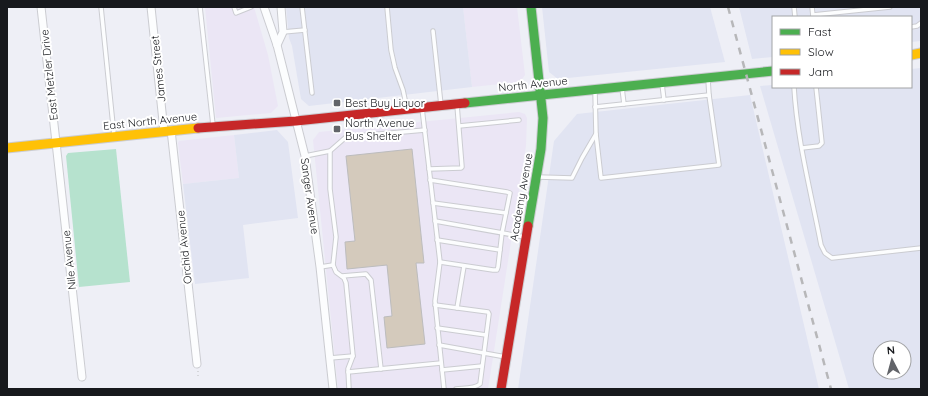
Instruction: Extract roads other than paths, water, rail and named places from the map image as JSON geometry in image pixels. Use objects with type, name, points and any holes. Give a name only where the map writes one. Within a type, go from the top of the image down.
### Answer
[{"type":"street","name":"East Metzler Drive","points":[[41,7],[56,143]]},
{"type":"street","name":"James Street","points":[[151,7],[168,131]]},
{"type":"street","name":"Sanger Avenue","points":[[264,7],[277,45],[305,156],[320,267],[333,389]]},
{"type":"street","points":[[277,45],[283,32],[281,7]]},
{"type":"street","name":"Academy Avenue","points":[[501,389],[541,149],[541,96],[531,7]]},
{"type":"street","name":"North Avenue","points":[[296,121],[772,71]]},
{"type":"street","name":"East North Avenue","points":[[7,148],[213,126],[296,121]]},
{"type":"street","name":"Orchid Avenue","points":[[168,131],[197,364]]},
{"type":"street","name":"Nile Avenue","points":[[56,143],[82,377]]},
{"type":"lane","points":[[101,7],[114,137]]},
{"type":"lane","points":[[200,7],[213,126]]},
{"type":"lane","points":[[234,7],[236,13],[252,7]]},
{"type":"lane","points":[[302,7],[312,94]]},
{"type":"lane","points":[[387,7],[391,50],[407,109]]},
{"type":"lane","points":[[812,7],[813,16],[890,7]]},
{"type":"lane","points":[[912,27],[921,23]]},
{"type":"lane","points":[[283,32],[304,30]]},
{"type":"lane","points":[[433,31],[441,105]]},
{"type":"lane","points":[[595,90],[596,134],[601,178],[719,165],[708,78]]},
{"type":"lane","points":[[662,83],[664,100]]},
{"type":"lane","points":[[622,87],[624,104]]},
{"type":"lane","points":[[794,88],[802,148],[821,245],[825,253],[832,258],[921,248]]},
{"type":"lane","points":[[802,148],[819,146],[822,143],[816,88]]},
{"type":"lane","points":[[595,107],[709,95]]},
{"type":"lane","points":[[429,169],[462,167],[457,104]]},
{"type":"lane","points":[[422,107],[440,262],[435,304],[444,389]]},
{"type":"lane","points":[[459,126],[519,120]]},
{"type":"lane","points":[[305,156],[330,151],[346,138],[425,130]]},
{"type":"lane","points":[[537,177],[572,178],[596,134]]},
{"type":"lane","points":[[330,151],[330,189],[336,238],[334,266],[336,272],[342,276],[346,283],[353,356],[348,372],[349,389]]},
{"type":"lane","points":[[430,180],[510,193],[502,233],[497,270],[440,262]]},
{"type":"lane","points":[[433,203],[506,213]]},
{"type":"lane","points":[[435,221],[526,237]]},
{"type":"lane","points":[[437,240],[500,250]]},
{"type":"lane","points":[[320,267],[334,266]]},
{"type":"lane","points":[[457,308],[464,266]]},
{"type":"lane","points":[[342,276],[366,274],[371,280],[381,369]]},
{"type":"lane","points":[[435,304],[488,312],[489,314],[480,384],[478,386],[456,389]]},
{"type":"lane","points":[[437,328],[486,335]]},
{"type":"lane","points":[[439,345],[507,357]]},
{"type":"lane","points":[[330,358],[353,356]]},
{"type":"lane","points":[[348,372],[441,363]]},
{"type":"lane","points":[[442,370],[482,366]]},
{"type":"railway","points":[[728,7],[831,389]]},
{"type":"place","name":"Best Buy Liquor","points":[[337,103]]},
{"type":"place","name":"North Avenue Bus Shelter","points":[[337,129]]}]
